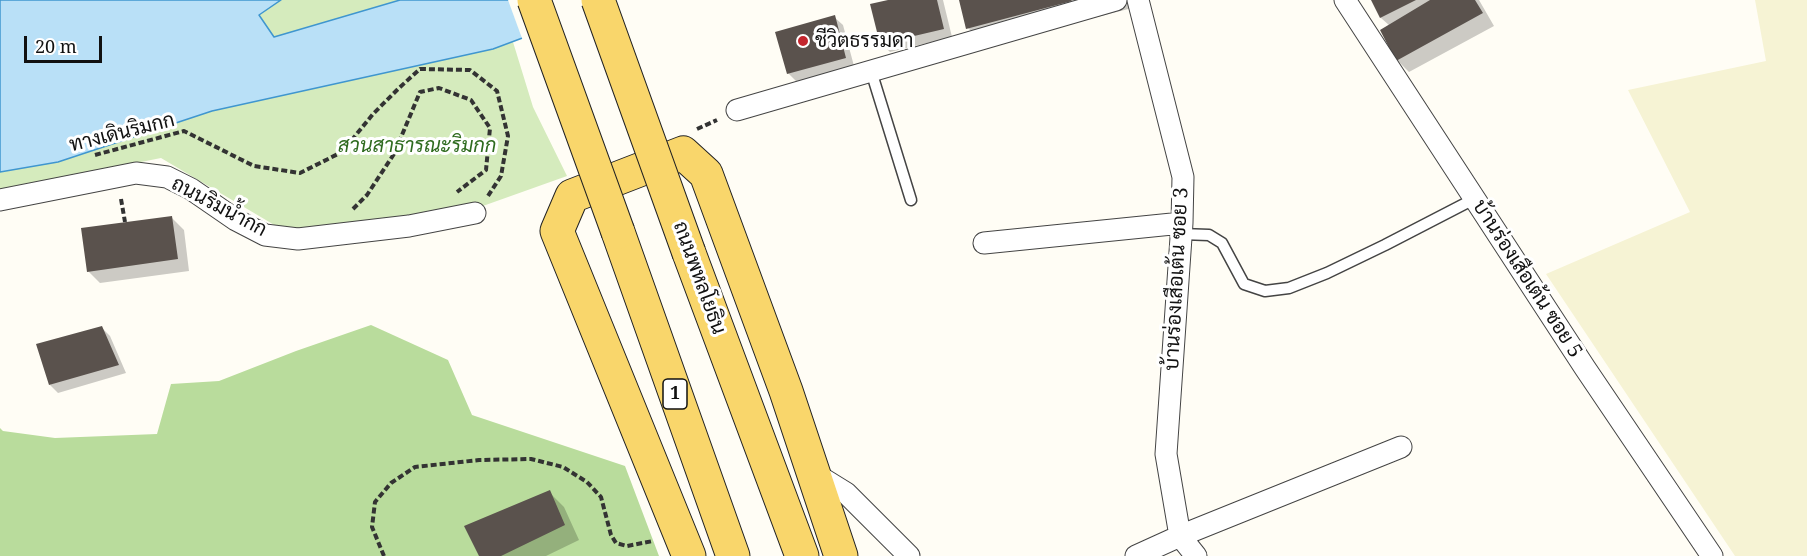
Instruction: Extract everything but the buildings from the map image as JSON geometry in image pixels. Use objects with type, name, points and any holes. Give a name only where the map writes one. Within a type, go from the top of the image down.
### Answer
[{"type":"main road","name":"1","points":[[534,0],[733,556]]},
{"type":"main road","name":"ถนนพหลโยธิน","points":[[598,0],[802,556]]},
{"type":"main road","points":[[686,546],[557,231],[572,196],[683,153],[706,174],[786,391],[841,556]]},
{"type":"street","points":[[737,110],[1116,0]]},
{"type":"street","name":"บ้านร่องเสือเต้น ซอย 3","points":[[1138,0],[1183,177],[1166,454],[1180,536],[1196,556]]},
{"type":"street","name":"บ้านร่องเสือเต้น ซอย 5","points":[[1345,0],[1474,199],[1712,556]]},
{"type":"street","name":"ถนนริมน้ำกก","points":[[0,200],[136,173],[167,177],[191,189],[236,220],[265,235],[298,239],[409,226],[475,213]]},
{"type":"street","points":[[984,243],[1181,229]]},
{"type":"street","points":[[1136,556],[1401,447]]},
{"type":"street","points":[[812,472],[846,493],[909,556]]},
{"type":"lane","points":[[871,70],[911,200]]},
{"type":"lane","points":[[1181,229],[1209,235],[1222,243],[1244,284],[1265,291],[1289,288],[1327,273],[1474,199]]},
{"type":"path","name":"ทางเดินริมกก","points":[[85,158],[184,131],[254,166],[300,173],[342,152],[373,114],[420,69],[470,70],[497,91],[508,136],[501,176],[475,213]]},
{"type":"path","points":[[364,208],[353,209],[367,195],[394,154],[420,92],[439,88],[471,100],[490,128],[486,170],[454,194]]},
{"type":"path","points":[[683,153],[692,131],[737,110]]},
{"type":"path","points":[[384,556],[372,527],[375,502],[391,483],[415,467],[479,460],[531,459],[563,467],[587,482],[601,497],[611,536],[616,543],[627,546],[686,546]]},
{"type":"shaded area","points":[[1755,0],[1807,0],[1807,556],[1735,556],[1546,274],[1690,212],[1628,90],[1766,61]]},
{"type":"green space","points":[[281,0],[400,0],[274,37],[259,15]]},
{"type":"green space","name":"สวนสาธารณะริมกก","points":[[513,42],[533,107],[567,176],[438,222],[298,239],[161,158],[0,190],[0,172],[58,162],[212,111],[493,49]]},
{"type":"green space","points":[[371,325],[448,360],[472,415],[625,466],[659,556],[0,556],[0,428],[3,431],[55,438],[157,434],[171,384],[219,381]]},
{"type":"water","points":[[0,0],[281,0],[259,15],[274,37],[400,0],[624,0],[493,49],[212,111],[58,162],[0,172]]},
{"type":"pier","points":[[508,0],[625,0],[626,2],[523,41]]},
{"type":"place","name":"ชีวิตธรรมดา","points":[[803,41]]}]
